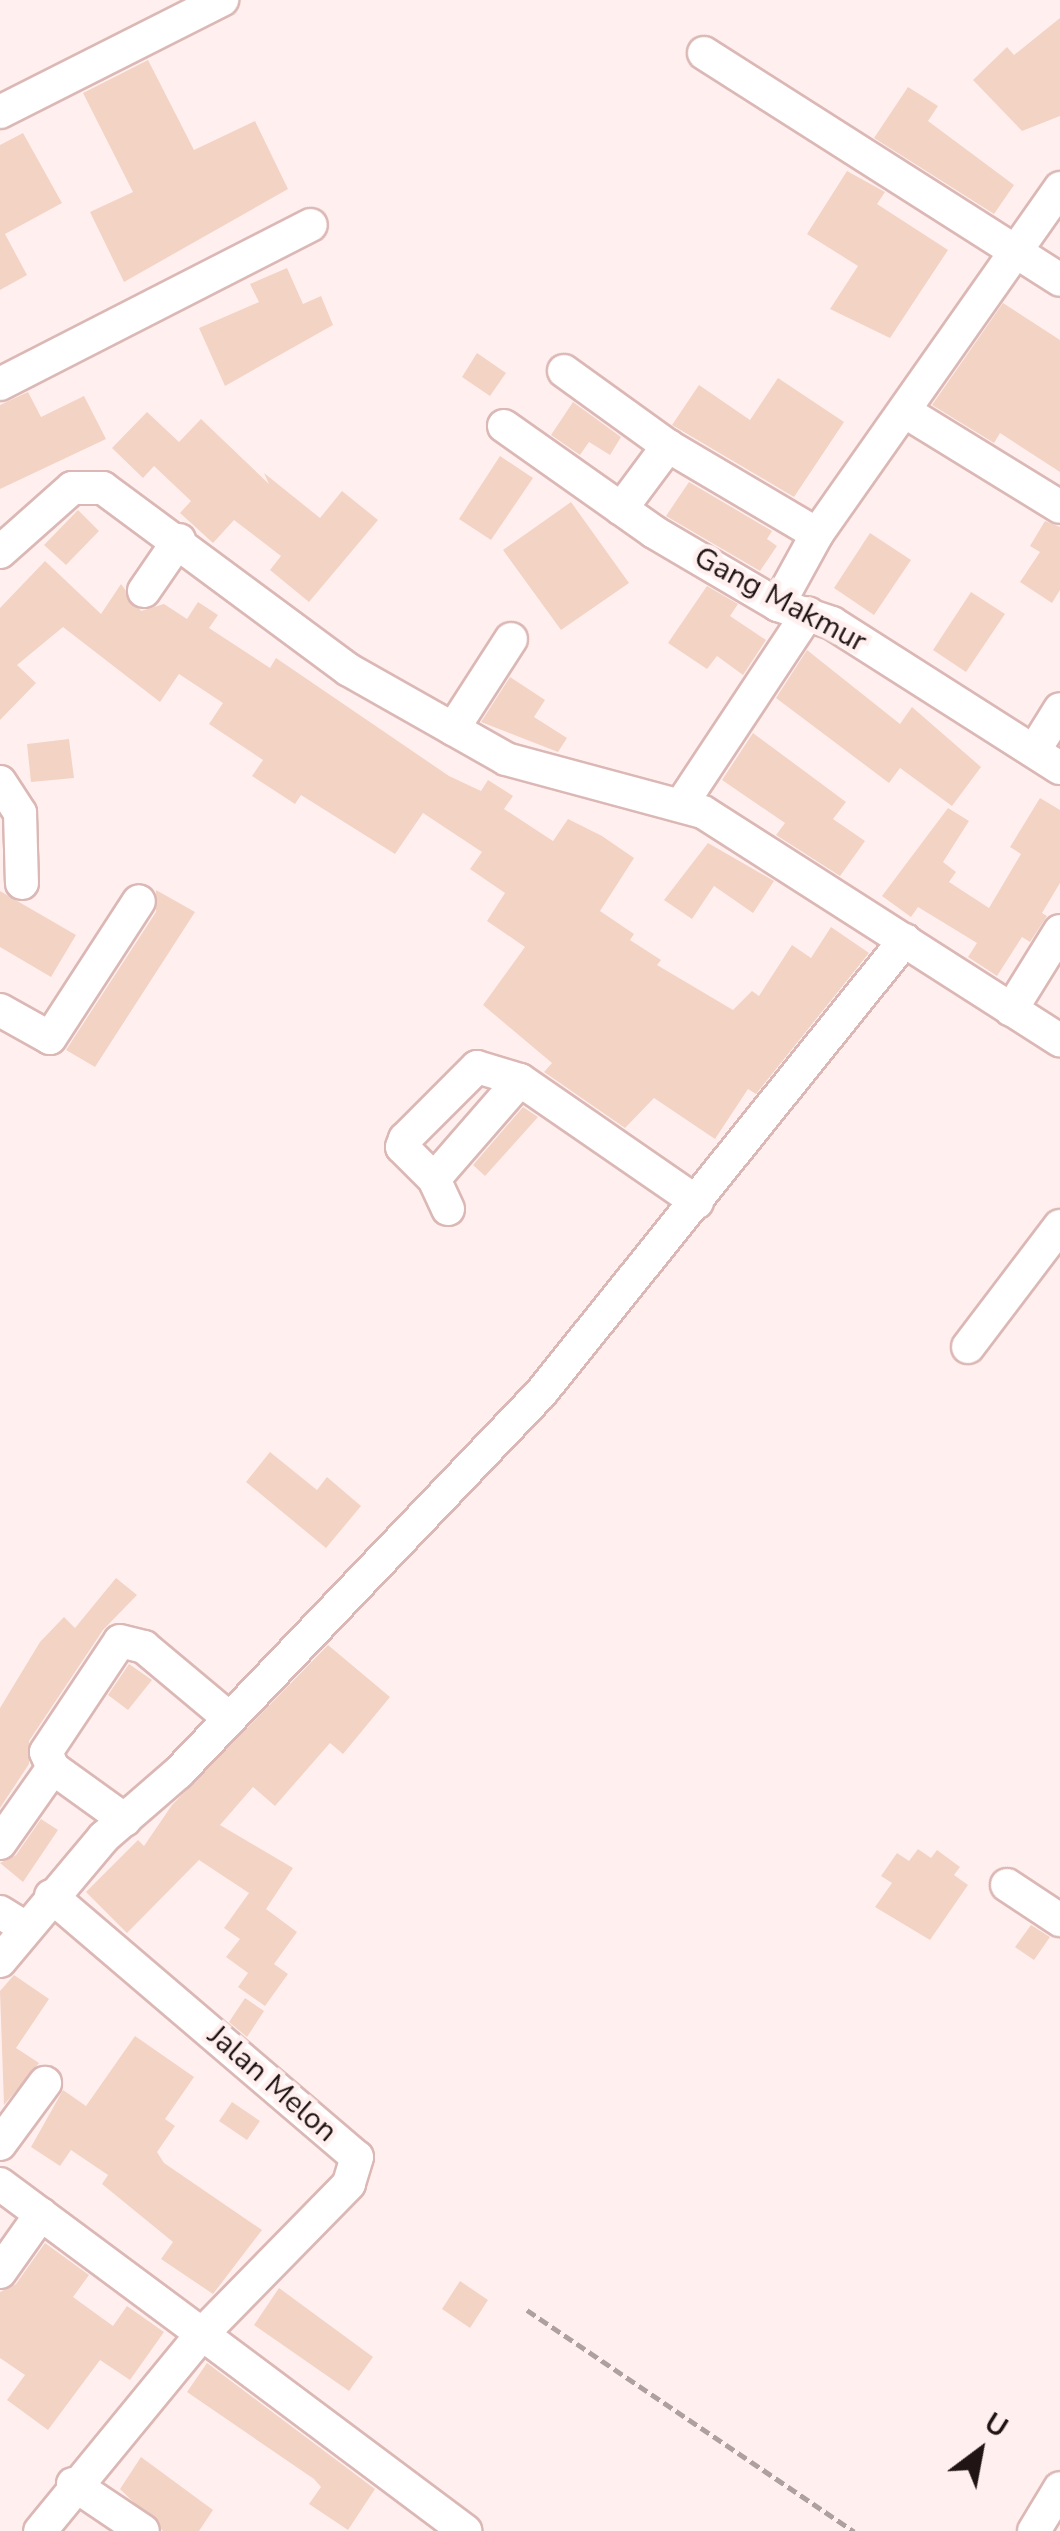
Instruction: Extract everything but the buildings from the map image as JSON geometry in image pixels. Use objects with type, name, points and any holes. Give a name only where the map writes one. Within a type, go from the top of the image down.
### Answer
[{"type":"street","points":[[0,112],[222,0]]},
{"type":"street","points":[[704,53],[1060,280]]},
{"type":"street","points":[[681,804],[793,609],[817,534],[909,414],[1011,248],[1060,188]]},
{"type":"street","points":[[0,384],[311,226]]},
{"type":"street","points":[[564,371],[668,446],[817,534]]},
{"type":"street","points":[[909,414],[1060,507]]},
{"type":"street","name":"Gang Makmur","points":[[504,426],[620,510],[1047,759]]},
{"type":"street","points":[[620,510],[668,446]]},
{"type":"street","points":[[0,552],[60,496],[87,484],[178,540],[349,670],[453,729],[549,773],[681,804],[737,831],[1060,1040]]},
{"type":"street","points":[[144,591],[178,540]]},
{"type":"street","points":[[453,729],[511,638]]},
{"type":"street","points":[[1047,759],[1060,709]]},
{"type":"street","points":[[0,782],[20,813],[22,883]]},
{"type":"street","points":[[0,1010],[50,1038],[139,901]]},
{"type":"street","points":[[1011,1010],[1060,932]]},
{"type":"street","points":[[0,1961],[13,1920],[50,1896],[229,1718],[541,1393],[905,940]]},
{"type":"street","points":[[520,1080],[440,1194],[408,1155],[405,1139],[476,1067],[520,1080],[698,1202]]},
{"type":"street","points":[[968,1347],[1060,1226]]},
{"type":"street","points":[[0,1843],[53,1768],[49,1740],[126,1638],[229,1718]]},
{"type":"street","points":[[53,1768],[125,1820]]},
{"type":"street","points":[[1007,1885],[1060,1920]]},
{"type":"street","name":"Jalan Melon","points":[[50,1896],[357,2157],[349,2184],[202,2334]]},
{"type":"street","points":[[0,2144],[45,2083]]},
{"type":"street","points":[[1,2186],[466,2531]]},
{"type":"street","points":[[0,2272],[41,2214]]},
{"type":"street","points":[[40,2531],[73,2484],[202,2334]]},
{"type":"street","points":[[73,2484],[143,2531]]},
{"type":"street","points":[[1034,2531],[1060,2488]]},
{"type":"path","points":[[527,2310],[854,2531]]}]
